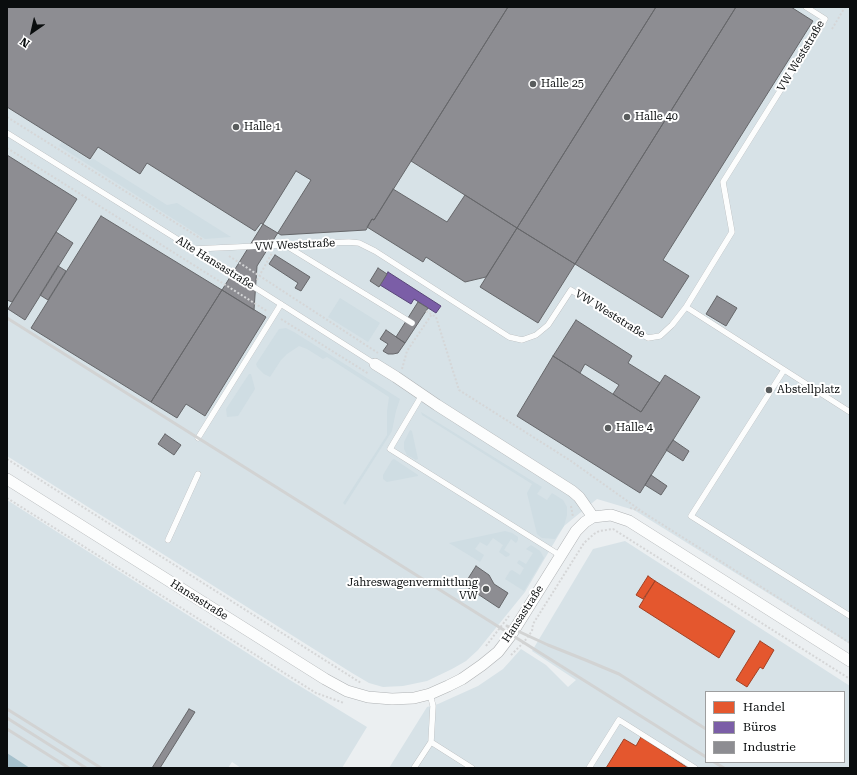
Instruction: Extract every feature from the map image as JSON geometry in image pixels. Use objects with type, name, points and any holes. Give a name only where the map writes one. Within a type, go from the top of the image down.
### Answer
[{"type":"street","name":"Alte Hansastraße","points":[[374,364],[572,491],[579,497],[593,517]]},
{"type":"street","name":"Hansastraße","points":[[7,479],[324,679],[347,691],[368,697],[392,699],[414,698],[430,694],[462,679],[498,652],[511,635],[576,531],[593,517]]},
{"type":"street","points":[[593,517],[611,515],[629,522],[850,661]]},
{"type":"lane","name":"VW Weststraße","points":[[193,249],[349,242],[359,243],[369,247],[508,337],[522,340],[536,335],[548,325],[571,290],[648,338],[660,336],[672,326],[686,307],[732,232],[724,182],[825,19],[806,7]]},
{"type":"lane","name":"Alte Hansastraße","points":[[7,133],[254,287],[374,364]]},
{"type":"lane","points":[[285,245],[412,323]]},
{"type":"lane","points":[[198,438],[281,304]]},
{"type":"lane","points":[[686,307],[850,412]]},
{"type":"lane","points":[[784,370],[691,516],[850,616]]},
{"type":"lane","points":[[422,395],[390,449],[560,556]]},
{"type":"lane","points":[[168,540],[198,474]]},
{"type":"lane","points":[[414,768],[431,742],[433,706],[430,694]]},
{"type":"lane","points":[[589,768],[619,720],[695,768]]},
{"type":"lane","points":[[431,742],[472,768]]},
{"type":"path","points":[[832,30],[845,7]]},
{"type":"path","points":[[7,148],[373,377]]},
{"type":"path","points":[[254,287],[258,275],[271,255],[273,246]]},
{"type":"path","points":[[426,311],[436,317],[459,390],[571,461],[641,511]]},
{"type":"path","points":[[400,380],[407,351],[432,314]]},
{"type":"path","points":[[7,460],[368,685]]},
{"type":"path","points":[[7,498],[316,693],[346,703]]},
{"type":"path","points":[[510,656],[524,642],[532,631],[533,624],[584,543],[599,531],[613,529],[850,679]]},
{"type":"path","points":[[486,646],[510,614]]},
{"type":"shaded area","points":[[7,7],[850,7],[850,644],[634,510],[597,499],[564,526],[525,592],[478,650],[466,661],[427,681],[403,686],[383,687],[369,683],[352,673],[7,456]]},
{"type":"shaded area","points":[[62,142],[90,161],[92,158],[167,205],[177,203],[231,237],[205,239],[59,146]]},
{"type":"shaded area","points":[[340,298],[380,323],[368,342],[328,317]]},
{"type":"shaded area","points":[[286,328],[400,399],[392,431],[345,505],[343,503],[387,435],[387,411],[389,397],[327,357],[323,359],[299,346],[281,360],[270,377],[264,374],[256,364],[279,329]]},
{"type":"shaded area","points":[[249,374],[251,374],[255,389],[238,416],[227,417],[226,409]]},
{"type":"shaded area","points":[[421,412],[542,487],[537,494],[547,500],[552,493],[563,500],[567,507],[567,515],[564,526],[555,539],[542,538],[537,534],[527,493],[532,484],[422,415]]},
{"type":"shaded area","points":[[410,430],[412,431],[418,459],[416,460],[407,455],[404,449],[404,442]]},
{"type":"shaded area","points":[[394,459],[418,476],[387,482],[383,479],[383,475]]},
{"type":"shaded area","points":[[7,500],[285,677],[367,727],[342,768],[241,768],[232,762],[228,768],[30,768],[7,753]]},
{"type":"shaded area","points":[[505,531],[518,537],[516,543],[511,539],[504,550],[510,554],[506,557],[499,552],[503,545],[493,538],[487,546],[480,542],[475,549],[484,555],[480,562],[449,543]]},
{"type":"shaded area","points":[[625,541],[850,686],[850,768],[389,768],[427,707],[438,704],[478,686],[503,669],[521,649],[546,665],[568,687],[576,680],[532,651],[593,549]]},
{"type":"shaded area","points":[[531,545],[540,551],[544,558],[524,591],[505,579],[512,570],[520,575],[524,568],[517,563],[519,560],[526,564],[533,553],[526,549]]},
{"type":"water","points":[[7,753],[30,768],[7,768]]},
{"type":"building: Handel","points":[[648,576],[655,581],[643,599],[636,595]]},
{"type":"building: Handel","points":[[655,581],[735,631],[719,658],[639,607]]},
{"type":"building: Handel","points":[[760,641],[774,650],[763,669],[760,667],[747,687],[736,680]]},
{"type":"building: Handel","points":[[641,737],[688,768],[606,768],[624,739],[636,746]]},
{"type":"building: Büros","points":[[388,272],[441,306],[436,313],[414,299],[411,304],[380,285]]},
{"type":"building: Industrie","name":"Halle 1","points":[[7,7],[508,7],[374,220],[372,219],[366,230],[281,235],[261,223],[255,231],[147,163],[140,174],[98,147],[90,159],[7,107]]},
{"type":"building: Industrie","name":"Halle 25","points":[[508,7],[656,7],[517,228],[411,161]]},
{"type":"building: Industrie","name":"Halle 40","points":[[656,7],[736,7],[575,264],[517,228]]},
{"type":"building: Industrie","points":[[736,7],[791,7],[813,21],[663,260],[689,276],[662,318],[575,264]]},
{"type":"building: Industrie","points":[[7,155],[77,199],[12,302],[7,300]]},
{"type":"building: Industrie","points":[[296,171],[311,180],[257,266],[254,310],[222,290]]},
{"type":"building: Industrie","points":[[393,189],[447,222],[465,195],[517,228],[486,277],[465,282],[426,257],[423,262],[367,227],[372,219],[374,220]]},
{"type":"building: Industrie","points":[[101,216],[222,290],[151,402],[31,328]]},
{"type":"building: Industrie","points":[[517,228],[575,264],[538,323],[480,287]]},
{"type":"building: Industrie","points":[[56,232],[73,243],[25,320],[8,309]]},
{"type":"building: Industrie","points":[[275,255],[310,277],[301,291],[295,288],[298,283],[269,264]]},
{"type":"building: Industrie","points":[[58,266],[66,271],[48,300],[40,295]]},
{"type":"building: Industrie","points":[[378,268],[387,274],[379,287],[370,281]]},
{"type":"building: Industrie","points":[[222,290],[266,317],[205,416],[186,404],[177,418],[151,402]]},
{"type":"building: Industrie","points":[[717,296],[737,308],[726,326],[706,314]]},
{"type":"building: Industrie","points":[[418,302],[428,308],[405,343],[396,337]]},
{"type":"building: Industrie","points":[[576,320],[632,356],[628,363],[660,383],[641,412],[613,394],[619,385],[585,364],[580,373],[553,356]]},
{"type":"building: Industrie","points":[[386,330],[405,343],[398,353],[388,354],[383,351],[388,344],[380,339]]},
{"type":"building: Industrie","name":"Halle 4","points":[[553,356],[641,412],[665,375],[700,397],[640,493],[517,416]]},
{"type":"building: Industrie","points":[[165,434],[181,445],[174,455],[158,444]]},
{"type":"building: Industrie","points":[[673,440],[689,451],[683,461],[666,450]]},
{"type":"building: Industrie","points":[[651,475],[667,486],[661,495],[645,485]]},
{"type":"building: Industrie","name":"Jahreswagenvermittlung VW","points":[[476,566],[489,575],[494,584],[508,593],[499,608],[464,585]]},
{"type":"building: Industrie","points":[[189,709],[195,712],[160,768],[152,768]]},
{"type":"railway","points":[[7,318],[705,756]]},
{"type":"railway","points":[[507,626],[548,645],[619,674],[705,728]]},
{"type":"railway","points":[[7,709],[101,768]]},
{"type":"railway","points":[[7,718],[86,768]]},
{"type":"railway","points":[[7,729],[69,768]]},
{"type":"railway","points":[[716,763],[724,768]]},
{"type":"place","name":"Halle 25","points":[[533,84]]},
{"type":"place","name":"Halle 40","points":[[627,117]]},
{"type":"place","name":"Halle 1","points":[[236,127]]},
{"type":"place","name":"Abstellplatz","points":[[769,390]]},
{"type":"place","name":"Halle 4","points":[[608,428]]},
{"type":"place","name":"Jahreswagenvermittlung VW","points":[[486,589]]}]
